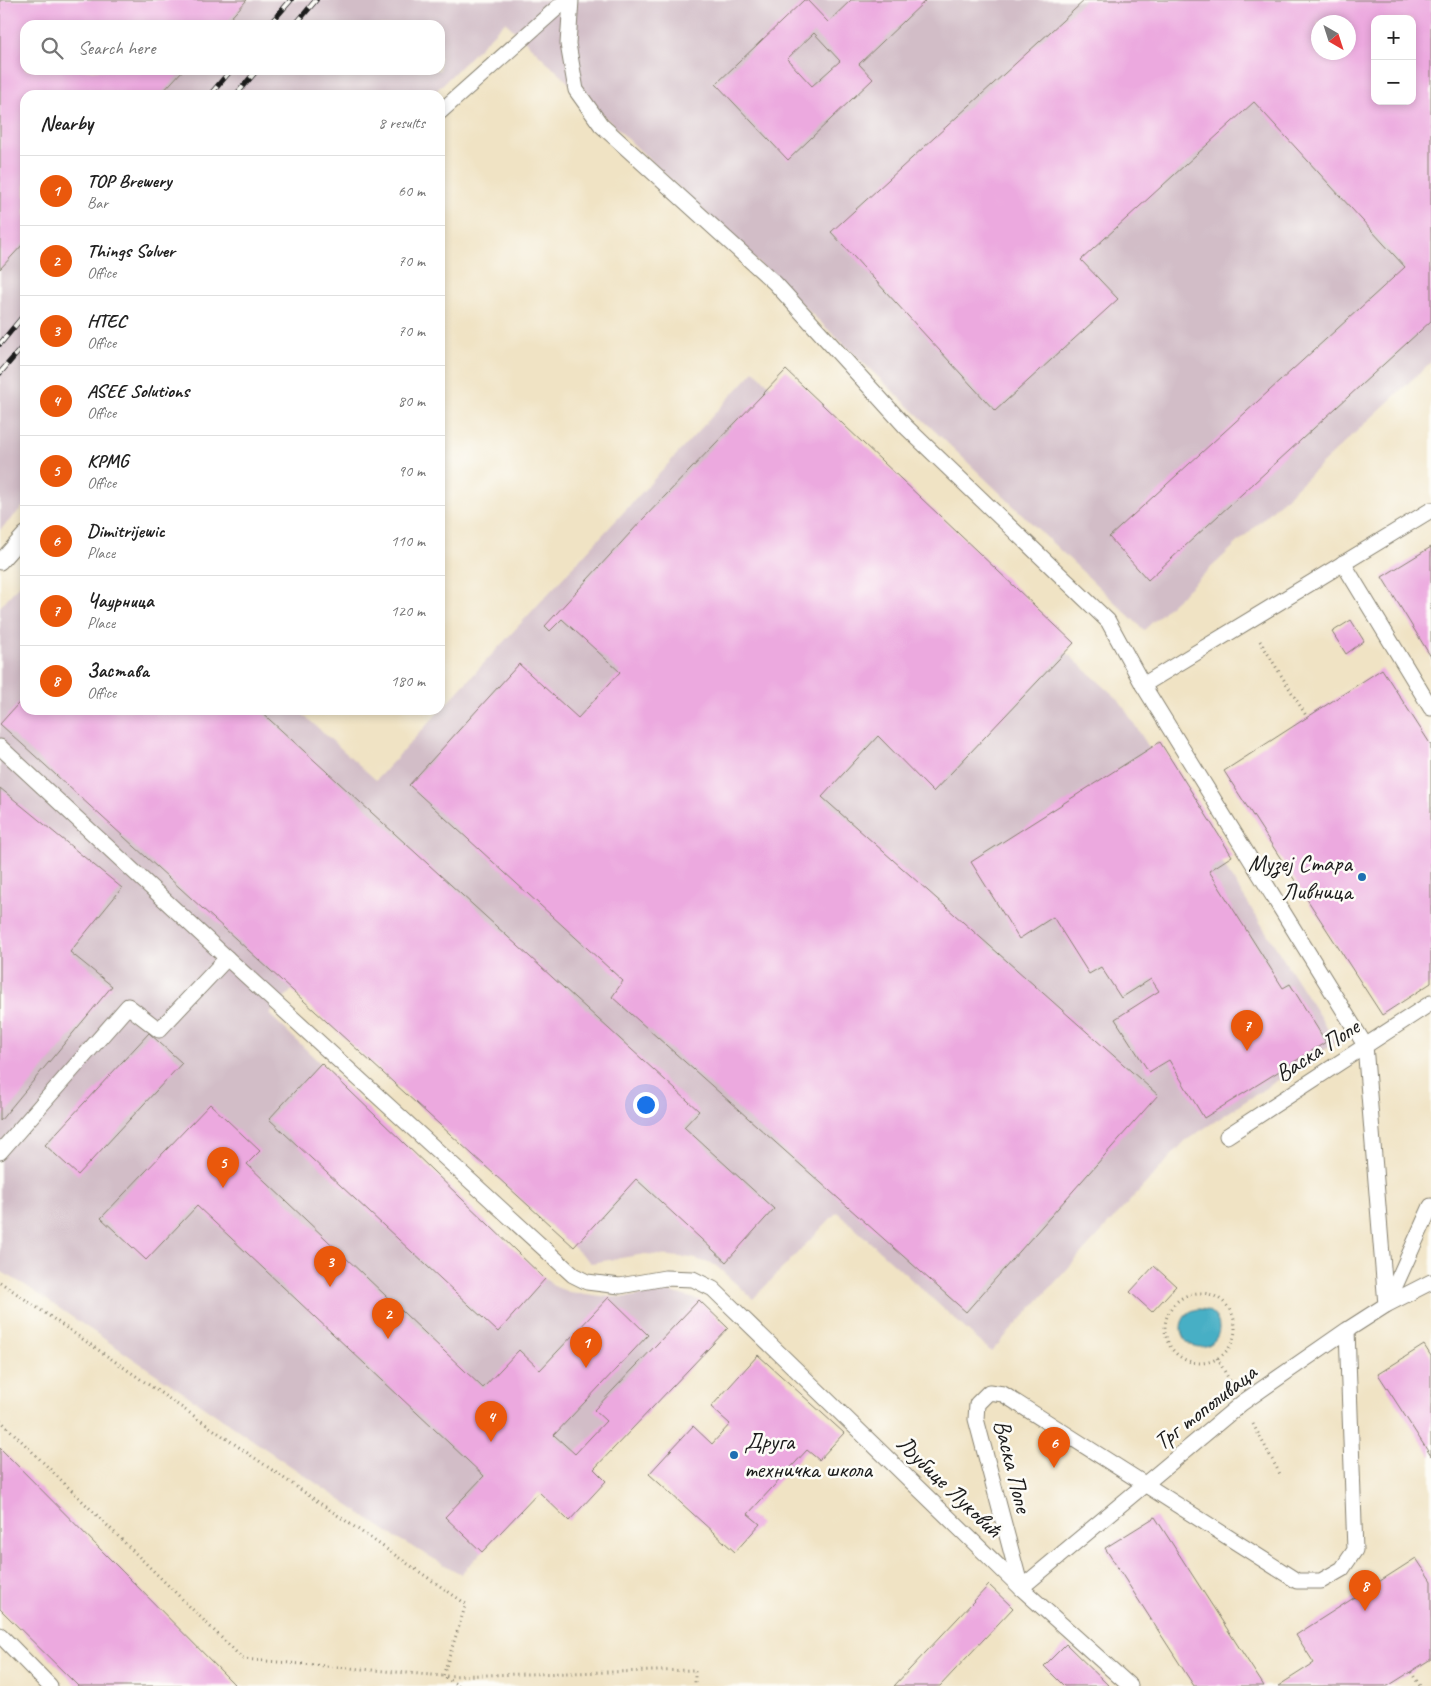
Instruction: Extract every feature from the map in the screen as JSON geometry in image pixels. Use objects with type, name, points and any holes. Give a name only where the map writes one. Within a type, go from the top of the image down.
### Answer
[{"type":"lane","points":[[445,108],[566,0]]},
{"type":"lane","points":[[571,0],[568,44],[576,90],[601,125],[775,283],[905,426],[1108,621],[1143,685],[1365,1045],[1386,1305]]},
{"type":"lane","points":[[1143,685],[1431,510]]},
{"type":"lane","points":[[0,562],[20,540]]},
{"type":"lane","points":[[1343,563],[1431,708]]},
{"type":"lane","points":[[0,747],[227,958],[159,1030],[128,1006],[0,1152]]},
{"type":"lane","name":"Љубице Луковић","points":[[227,958],[573,1275],[587,1282],[620,1286],[665,1278],[693,1279],[713,1289],[1021,1588],[1130,1686]]},
{"type":"lane","name":"Васка Попе","points":[[1227,1136],[1431,1003]]},
{"type":"lane","points":[[1386,1305],[1431,1206]]},
{"type":"lane","name":"Трг тополиваца","points":[[1021,1588],[1242,1403],[1386,1305],[1431,1282]]},
{"type":"lane","points":[[1145,1484],[1297,1581],[1322,1581],[1342,1569],[1355,1550],[1347,1330]]},
{"type":"lane","name":"Васка Попе","points":[[1021,1588],[976,1419],[976,1404],[989,1392],[1003,1394],[1145,1484]]},
{"type":"lane","points":[[0,1635],[50,1686]]},
{"type":"path","points":[[1248,621],[1307,717]]},
{"type":"path","points":[[0,1282],[466,1604],[443,1676]]},
{"type":"path","points":[[1197,1293],[1209,1294],[1228,1307],[1233,1317],[1235,1329],[1226,1351],[1218,1358],[1206,1362],[1195,1362],[1175,1353],[1168,1344],[1165,1333],[1166,1321],[1169,1311],[1176,1302],[1186,1296],[1197,1293]]},
{"type":"path","points":[[0,1420],[243,1659],[443,1676],[695,1670],[695,1686]]},
{"type":"path","points":[[1411,1672],[1420,1686]]},
{"type":"path","points":[[443,1676],[459,1686]]},
{"type":"shaded area","points":[[0,0],[1431,0],[1431,362],[1144,630],[505,22],[437,90],[20,90],[20,510],[0,530]]},
{"type":"shaded area","points":[[754,371],[1119,700],[1336,1042],[1185,1141],[991,1352],[837,1212],[753,1299],[715,1265],[692,1258],[645,1254],[591,1263],[292,990],[269,1014],[545,1279],[556,1287],[569,1292],[609,1297],[628,1297],[667,1291],[699,1300],[728,1328],[623,1437],[606,1421],[461,1574],[395,1537],[25,1285],[0,1271],[0,607],[20,584],[20,715],[304,715],[376,780],[436,715],[445,715],[445,705]]},
{"type":"water","points":[[1200,1309],[1213,1315],[1219,1328],[1213,1341],[1200,1347],[1187,1341],[1181,1328],[1187,1315]]},
{"type":"building","points":[[0,0],[247,0],[229,20],[20,20],[20,75],[178,75],[165,90],[20,90],[20,247],[0,269]]},
{"type":"building","points":[[804,0],[807,0],[828,22],[851,0],[926,0],[859,64],[873,79],[788,160],[716,84]],"holes":[[[814,33],[840,61],[812,86],[787,59]]]},
{"type":"building","points":[[1085,0],[1431,0],[1431,321],[1148,580],[1109,537],[1405,267],[1254,102],[1081,260],[1118,299],[995,411],[831,232]]},
{"type":"building","points":[[786,370],[1074,643],[933,792],[878,736],[822,797],[1158,1095],[966,1312],[612,997],[623,981],[409,785],[519,664],[578,718],[620,672],[562,619],[550,631],[545,626],[642,520]]},
{"type":"building","points":[[1431,547],[1431,657],[1382,577]]},
{"type":"building","points":[[1351,620],[1364,641],[1346,654],[1332,632]]},
{"type":"building","name":"Музеј Стара Ливница","points":[[1382,669],[1431,745],[1431,983],[1382,1015],[1224,771]]},
{"type":"building","points":[[20,702],[20,715],[264,715],[699,1111],[684,1127],[774,1209],[726,1262],[636,1179],[574,1247],[0,724]]},
{"type":"building","points":[[1160,742],[1232,856],[1209,871],[1283,988],[1290,984],[1326,1042],[1204,1118],[1169,1060],[1149,1072],[1115,1019],[1159,991],[1151,979],[1121,998],[1101,967],[1089,974],[1053,917],[1019,939],[971,862]]},
{"type":"building","points":[[0,788],[122,888],[70,952],[112,986],[0,1121]]},
{"type":"building","points":[[149,1033],[182,1063],[78,1175],[45,1145]]},
{"type":"building","points":[[321,1063],[545,1279],[498,1332],[269,1119]]},
{"type":"building","points":[[210,1104],[260,1151],[247,1164],[483,1388],[519,1350],[540,1370],[609,1297],[648,1335],[554,1435],[575,1454],[606,1421],[594,1410],[699,1300],[728,1328],[594,1469],[606,1481],[569,1521],[539,1492],[482,1552],[445,1517],[484,1476],[197,1206],[146,1260],[101,1218]]},
{"type":"building","points":[[1154,1266],[1176,1286],[1152,1312],[1130,1292]]},
{"type":"building","points":[[1424,1345],[1431,1356],[1431,1456],[1378,1374]]},
{"type":"building","name":"Друга техничка школа","points":[[758,1355],[844,1433],[819,1460],[807,1450],[748,1514],[760,1524],[735,1552],[649,1474],[693,1426],[712,1444],[730,1424],[711,1407]]},
{"type":"building","points":[[0,1448],[236,1686],[78,1686],[0,1609]]},
{"type":"building","points":[[1155,1517],[1264,1686],[1194,1686],[1105,1548]]},
{"type":"building","points":[[1416,1558],[1431,1581],[1431,1659],[1388,1686],[1278,1686],[1314,1663],[1296,1635]]},
{"type":"building","points":[[989,1585],[1013,1608],[940,1686],[894,1686]]},
{"type":"building","points":[[1066,1644],[1109,1686],[1064,1686],[1044,1666]]},
{"type":"railway","points":[[273,20],[291,0]]},
{"type":"railway","points":[[299,20],[316,0]]},
{"type":"railway","points":[[214,90],[227,75]]},
{"type":"railway","points":[[240,90],[253,75]]},
{"type":"railway","points":[[0,344],[20,320]]},
{"type":"railway","points":[[0,373],[20,350]]},
{"type":"place","name":"Музеј Стара Ливница","points":[[1362,877]]},
{"type":"place","name":"Чаурница","points":[[1247,1051]]},
{"type":"place","name":"KPMG","points":[[223,1188]]},
{"type":"place","name":"HTEC","points":[[330,1287]]},
{"type":"place","name":"Things Solver","points":[[388,1339]]},
{"type":"place","name":"TOP Brewery","points":[[586,1368]]},
{"type":"place","name":"ASEE Solutions","points":[[491,1442]]},
{"type":"place","name":"Друга техничка школа","points":[[734,1455]]},
{"type":"place","name":"Dimitrijewic","points":[[1054,1468]]},
{"type":"place","name":"Застава","points":[[1365,1611]]}]
